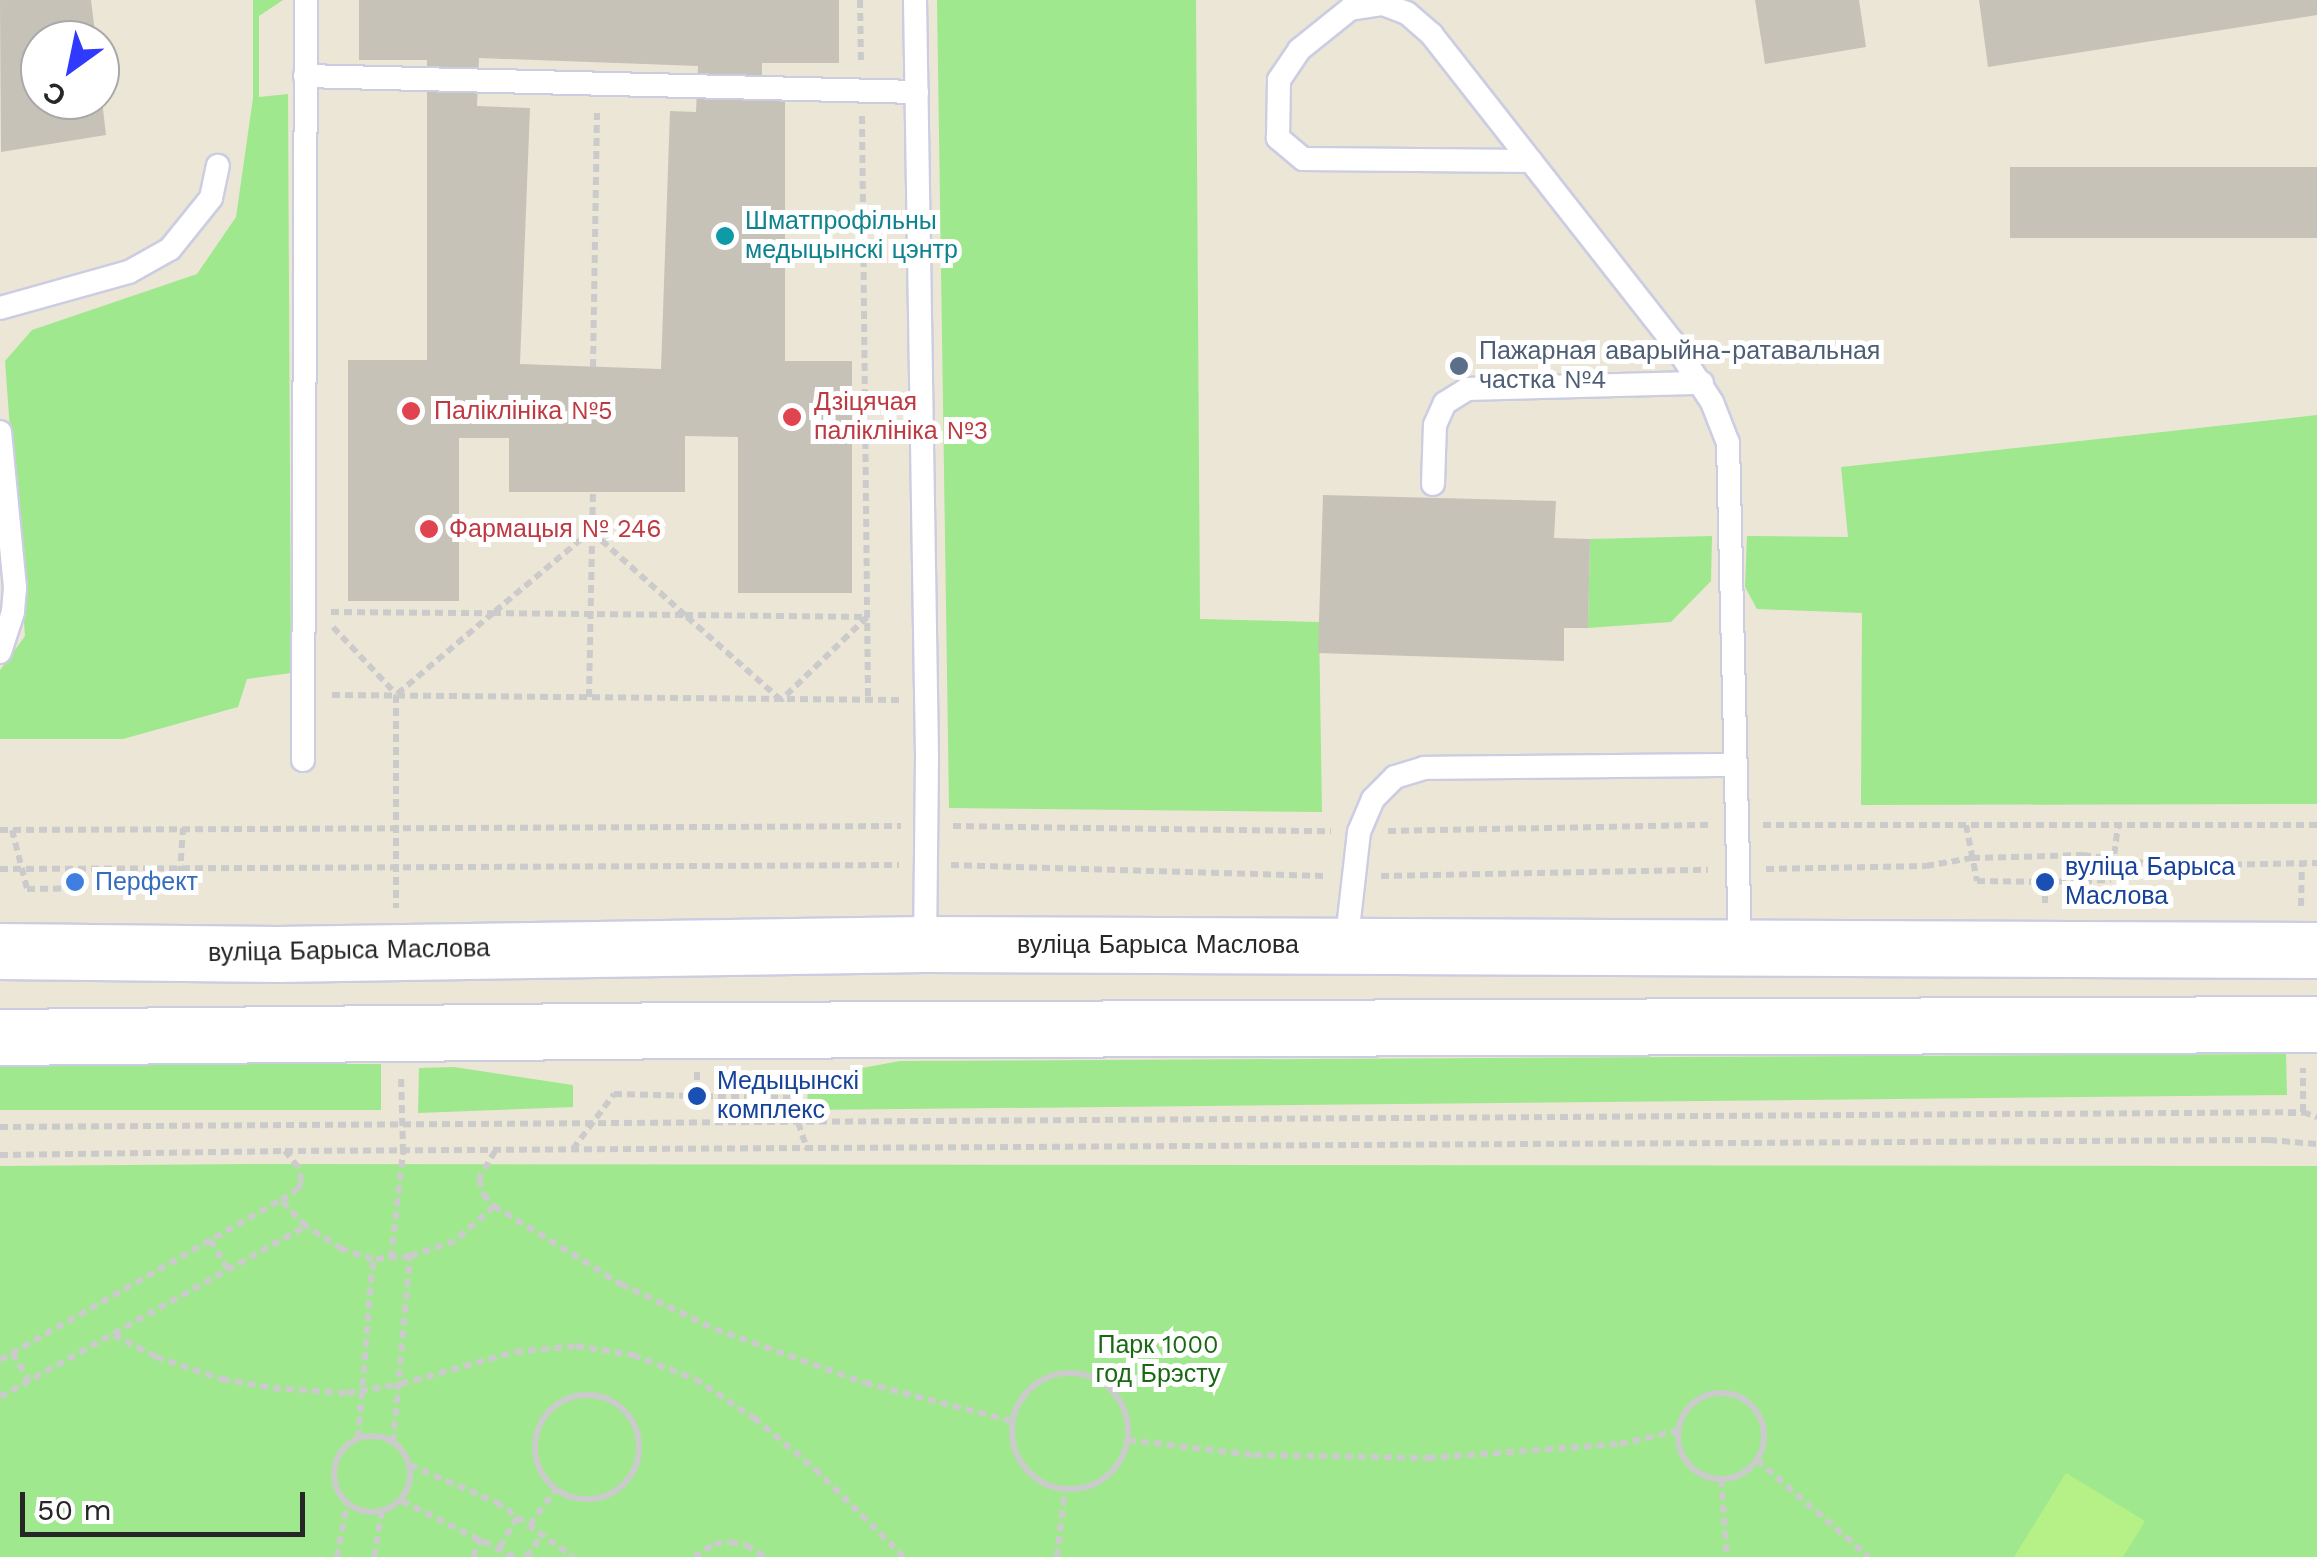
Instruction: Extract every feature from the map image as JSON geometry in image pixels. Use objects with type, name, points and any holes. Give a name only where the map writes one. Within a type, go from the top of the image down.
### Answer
[{"type":"main road","name":"вуліца Барыса Маслова","points":[[0,950],[277,954],[925,944],[2317,950]]},
{"type":"main road","points":[[513,950],[494,983],[496,1000],[523,1032]]},
{"type":"main road","points":[[276,1036],[298,1022],[309,1008],[310,994],[305,978],[277,954]]},
{"type":"main road","points":[[0,1037],[2317,1024]]},
{"type":"lane","points":[[302,760],[306,0]]},
{"type":"lane","points":[[915,0],[928,826],[925,944]]},
{"type":"lane","points":[[1531,161],[1303,159],[1278,138],[1276,103],[1280,80],[1295,54],[1339,15],[1371,3],[1396,8],[1432,34],[1531,161],[1702,383],[1728,443],[1734,825],[1740,947]]},
{"type":"lane","points":[[305,76],[916,92]]},
{"type":"lane","points":[[0,308],[129,272],[170,249],[211,198],[218,166]]},
{"type":"lane","points":[[1433,484],[1435,425],[1446,403],[1467,390],[1702,383]]},
{"type":"lane","points":[[0,432],[15,588],[13,612],[0,652]]},
{"type":"lane","points":[[1346,946],[1359,832],[1384,786],[1395,777],[1424,768],[1733,766]]},
{"type":"path","points":[[860,0],[868,700]]},
{"type":"path","points":[[593,367],[598,86]]},
{"type":"path","points":[[588,697],[593,492]]},
{"type":"path","points":[[396,695],[591,531]]},
{"type":"path","points":[[591,531],[781,700]]},
{"type":"path","points":[[396,826],[396,695],[318,612],[866,617]]},
{"type":"path","points":[[781,700],[866,617]]},
{"type":"path","points":[[303,694],[926,700]]},
{"type":"path","points":[[0,830],[928,826],[1359,832],[1734,825],[2317,825]]},
{"type":"path","points":[[1966,825],[1977,882],[2110,880],[2118,825]]},
{"type":"path","points":[[12,830],[28,889],[179,887],[183,828]]},
{"type":"path","points":[[0,869],[928,865],[1354,877],[1926,866],[1972,858],[2083,855],[2170,866],[2317,862]]},
{"type":"path","points":[[573,1150],[614,1094],[790,1098],[807,1149]]},
{"type":"path","points":[[0,1127],[2283,1112],[2317,1116]]},
{"type":"path","points":[[0,1155],[285,1150],[2269,1140],[2317,1144]]},
{"type":"path","points":[[0,1360],[298,1189],[302,1181],[298,1167],[285,1150]]},
{"type":"path","points":[[495,1150],[479,1179],[482,1194],[494,1206],[621,1284],[715,1329],[866,1383],[1012,1421]]},
{"type":"path","points":[[391,1258],[403,1152]]},
{"type":"path","points":[[281,1200],[324,1241],[373,1258],[410,1256],[454,1241],[494,1206]]},
{"type":"path","points":[[0,1398],[306,1226]]},
{"type":"path","points":[[210,1240],[228,1270]]},
{"type":"path","points":[[392,1442],[401,1384],[410,1256]]},
{"type":"path","points":[[358,1438],[373,1258]]},
{"type":"path","points":[[114,1335],[166,1361],[248,1385],[364,1392],[465,1363],[545,1348],[604,1349],[666,1366],[724,1396],[785,1443],[904,1557]]},
{"type":"path","points":[[12,1353],[29,1380]]},
{"type":"path","points":[[1080,1373],[1097,1379],[1122,1404],[1128,1440],[1111,1472],[1096,1483],[1065,1489],[1043,1483],[1028,1472],[1018,1456],[1012,1421],[1018,1404],[1044,1378],[1080,1373]]},
{"type":"path","points":[[1730,1394],[1744,1399],[1762,1422],[1764,1436],[1757,1460],[1744,1472],[1720,1479],[1694,1469],[1678,1446],[1678,1432],[1690,1406],[1702,1397],[1730,1394]]},
{"type":"path","points":[[587,1395],[618,1406],[637,1432],[636,1464],[629,1478],[602,1498],[586,1500],[556,1489],[537,1462],[534,1446],[545,1416],[556,1404],[587,1395]]},
{"type":"path","points":[[1128,1440],[1254,1455],[1428,1458],[1620,1444],[1678,1432]]},
{"type":"path","points":[[410,1465],[402,1500],[382,1511],[371,1513],[347,1503],[336,1488],[336,1458],[358,1438],[373,1435],[392,1442],[410,1465],[518,1516],[572,1557]]},
{"type":"path","points":[[1757,1460],[1869,1557]]},
{"type":"path","points":[[1720,1479],[1727,1557]]},
{"type":"path","points":[[530,1525],[556,1489]]},
{"type":"path","points":[[1057,1557],[1065,1489]]},
{"type":"path","points":[[402,1500],[514,1557]]},
{"type":"path","points":[[337,1557],[347,1503]]},
{"type":"path","points":[[374,1557],[382,1511]]},
{"type":"path","points":[[500,1547],[518,1516]]},
{"type":"path","points":[[526,1557],[544,1534]]},
{"type":"path","points":[[473,1557],[481,1538]]},
{"type":"path","points":[[694,1557],[714,1544],[730,1542],[746,1545],[766,1557]]},
{"type":"green space","points":[[253,0],[283,0],[259,16],[259,97],[288,94],[291,673],[247,679],[238,707],[123,739],[0,739],[0,670],[25,636],[5,361],[32,330],[197,274],[236,217],[253,98]]},
{"type":"green space","points":[[937,0],[1196,0],[1200,619],[1319,622],[1322,812],[949,808]]},
{"type":"green space","points":[[2317,415],[2317,804],[1861,805],[1862,613],[1757,609],[1745,587],[1747,536],[1848,537],[1841,467]]},
{"type":"green space","points":[[1712,536],[1711,581],[1671,622],[1588,628],[1590,539]]},
{"type":"green space","points":[[2286,1054],[2287,1095],[807,1110],[808,1078],[900,1061]]},
{"type":"green space","points":[[0,1064],[381,1064],[381,1110],[0,1110]]},
{"type":"green space","points":[[454,1067],[573,1085],[573,1107],[418,1113],[419,1068]]},
{"type":"green space","name":"Парк 1000 год Брэсту","points":[[0,1166],[2317,1166],[2317,1557],[0,1557]]},
{"type":"green space","points":[[2066,1473],[2145,1521],[2123,1557],[2014,1557]]},
{"type":"building","points":[[0,0],[91,0],[94,20],[20,20],[20,120],[104,120],[106,135],[1,152]]},
{"type":"building","name":"Шматпрофільны медыцынскі цэнтр","points":[[359,0],[839,0],[839,63],[762,63],[762,99],[785,99],[785,361],[852,361],[852,593],[738,593],[738,437],[685,436],[685,492],[509,492],[509,438],[459,438],[459,601],[348,601],[348,360],[427,360],[427,60],[359,60]],"holes":[[[479,58],[698,66],[696,112],[670,111],[661,369],[520,364],[530,108],[477,106]]]},
{"type":"building","points":[[1755,0],[1859,0],[1866,47],[1765,64]]},
{"type":"building","points":[[1979,0],[2317,0],[2317,15],[1988,67]]},
{"type":"building","points":[[2010,167],[2317,167],[2317,238],[2010,238]]},
{"type":"building","points":[[1323,495],[1556,501],[1554,538],[1590,539],[1588,628],[1564,628],[1564,661],[1318,653]]},
{"type":"place","name":"Шматпрофільны медыцынскі цэнтр","points":[[725,236]]},
{"type":"place","name":"Пажарная аварыйна-ратавальная частка №4","points":[[1459,366]]},
{"type":"place","name":"Паліклініка №5","points":[[411,411]]},
{"type":"place","name":"Дзіцячая паліклініка №3","points":[[792,417]]},
{"type":"place","name":"Фармацыя № 246","points":[[429,529]]},
{"type":"place","name":"Перфект","points":[[75,882]]},
{"type":"place","name":"вуліца Барыса Маслова","points":[[2045,882]]},
{"type":"place","name":"Медыцынскі комплекс","points":[[697,1096]]}]
